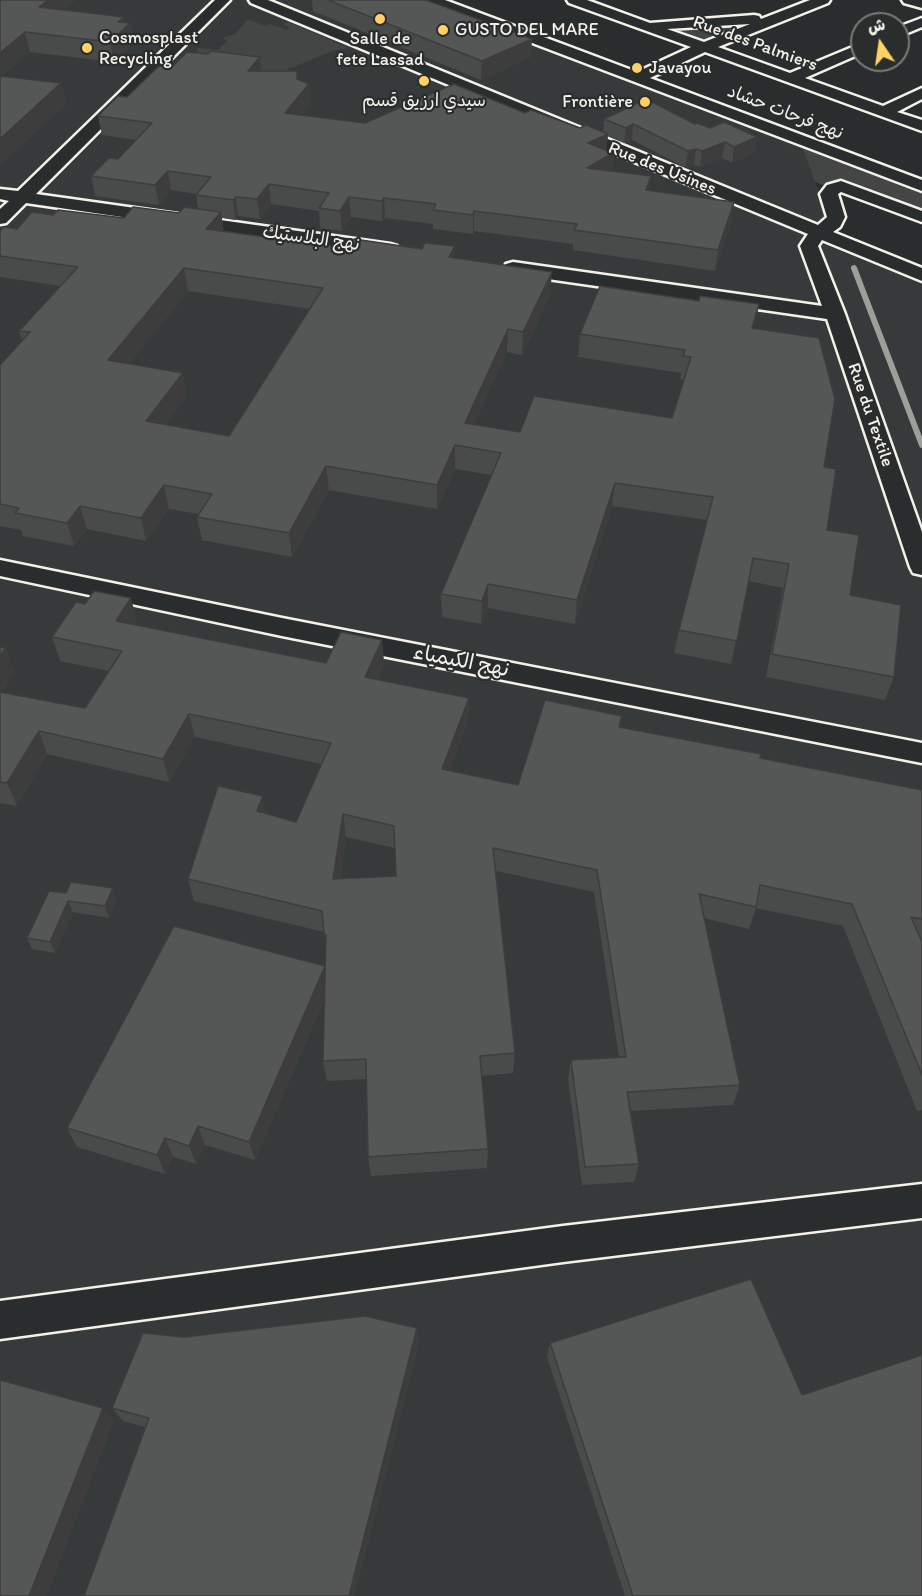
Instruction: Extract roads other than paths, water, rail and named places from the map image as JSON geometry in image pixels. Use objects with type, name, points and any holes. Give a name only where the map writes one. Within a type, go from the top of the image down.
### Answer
[{"type":"street","points":[[0,219],[223,0]]},
{"type":"street","name":"Rue des Usines","points":[[256,0],[922,275]]},
{"type":"street","name":"نهج فرحات حشاد","points":[[422,0],[437,2],[639,77],[922,186]]},
{"type":"street","name":"Rue des Palmiers","points":[[574,0],[922,126]]},
{"type":"street","points":[[639,77],[704,47],[823,0]]},
{"type":"street","points":[[909,0],[922,4]]},
{"type":"street","points":[[648,26],[770,20]]},
{"type":"street","points":[[792,78],[850,53]]},
{"type":"street","points":[[884,112],[922,93]]},
{"type":"street","points":[[817,262],[842,258],[835,240],[836,217],[829,194],[832,189],[841,186],[922,217]]},
{"type":"street","name":"نهج البلاستيك","points":[[0,194],[412,253]]},
{"type":"street","name":"Rue du Textile","points":[[835,240],[809,246],[817,262],[922,567]]},
{"type":"street","points":[[495,265],[835,314]]},
{"type":"street","name":"نهج الكيمياء","points":[[0,568],[293,630],[922,753]]},
{"type":"street","points":[[0,1320],[563,1244],[922,1201]]},
{"type":"waterway","points":[[854,268],[922,445]]},
{"type":"place","name":"Salle de fete Lassad","points":[[380,19]]},
{"type":"place","name":"GUSTO DEL MARE","points":[[443,30]]},
{"type":"place","name":"Cosmosplast Recycling","points":[[87,48]]},
{"type":"place","name":"Javayou","points":[[637,68]]},
{"type":"place","name":"سيدي ارزيق قسم","points":[[424,81]]},
{"type":"place","name":"Frontière","points":[[645,102]]}]
